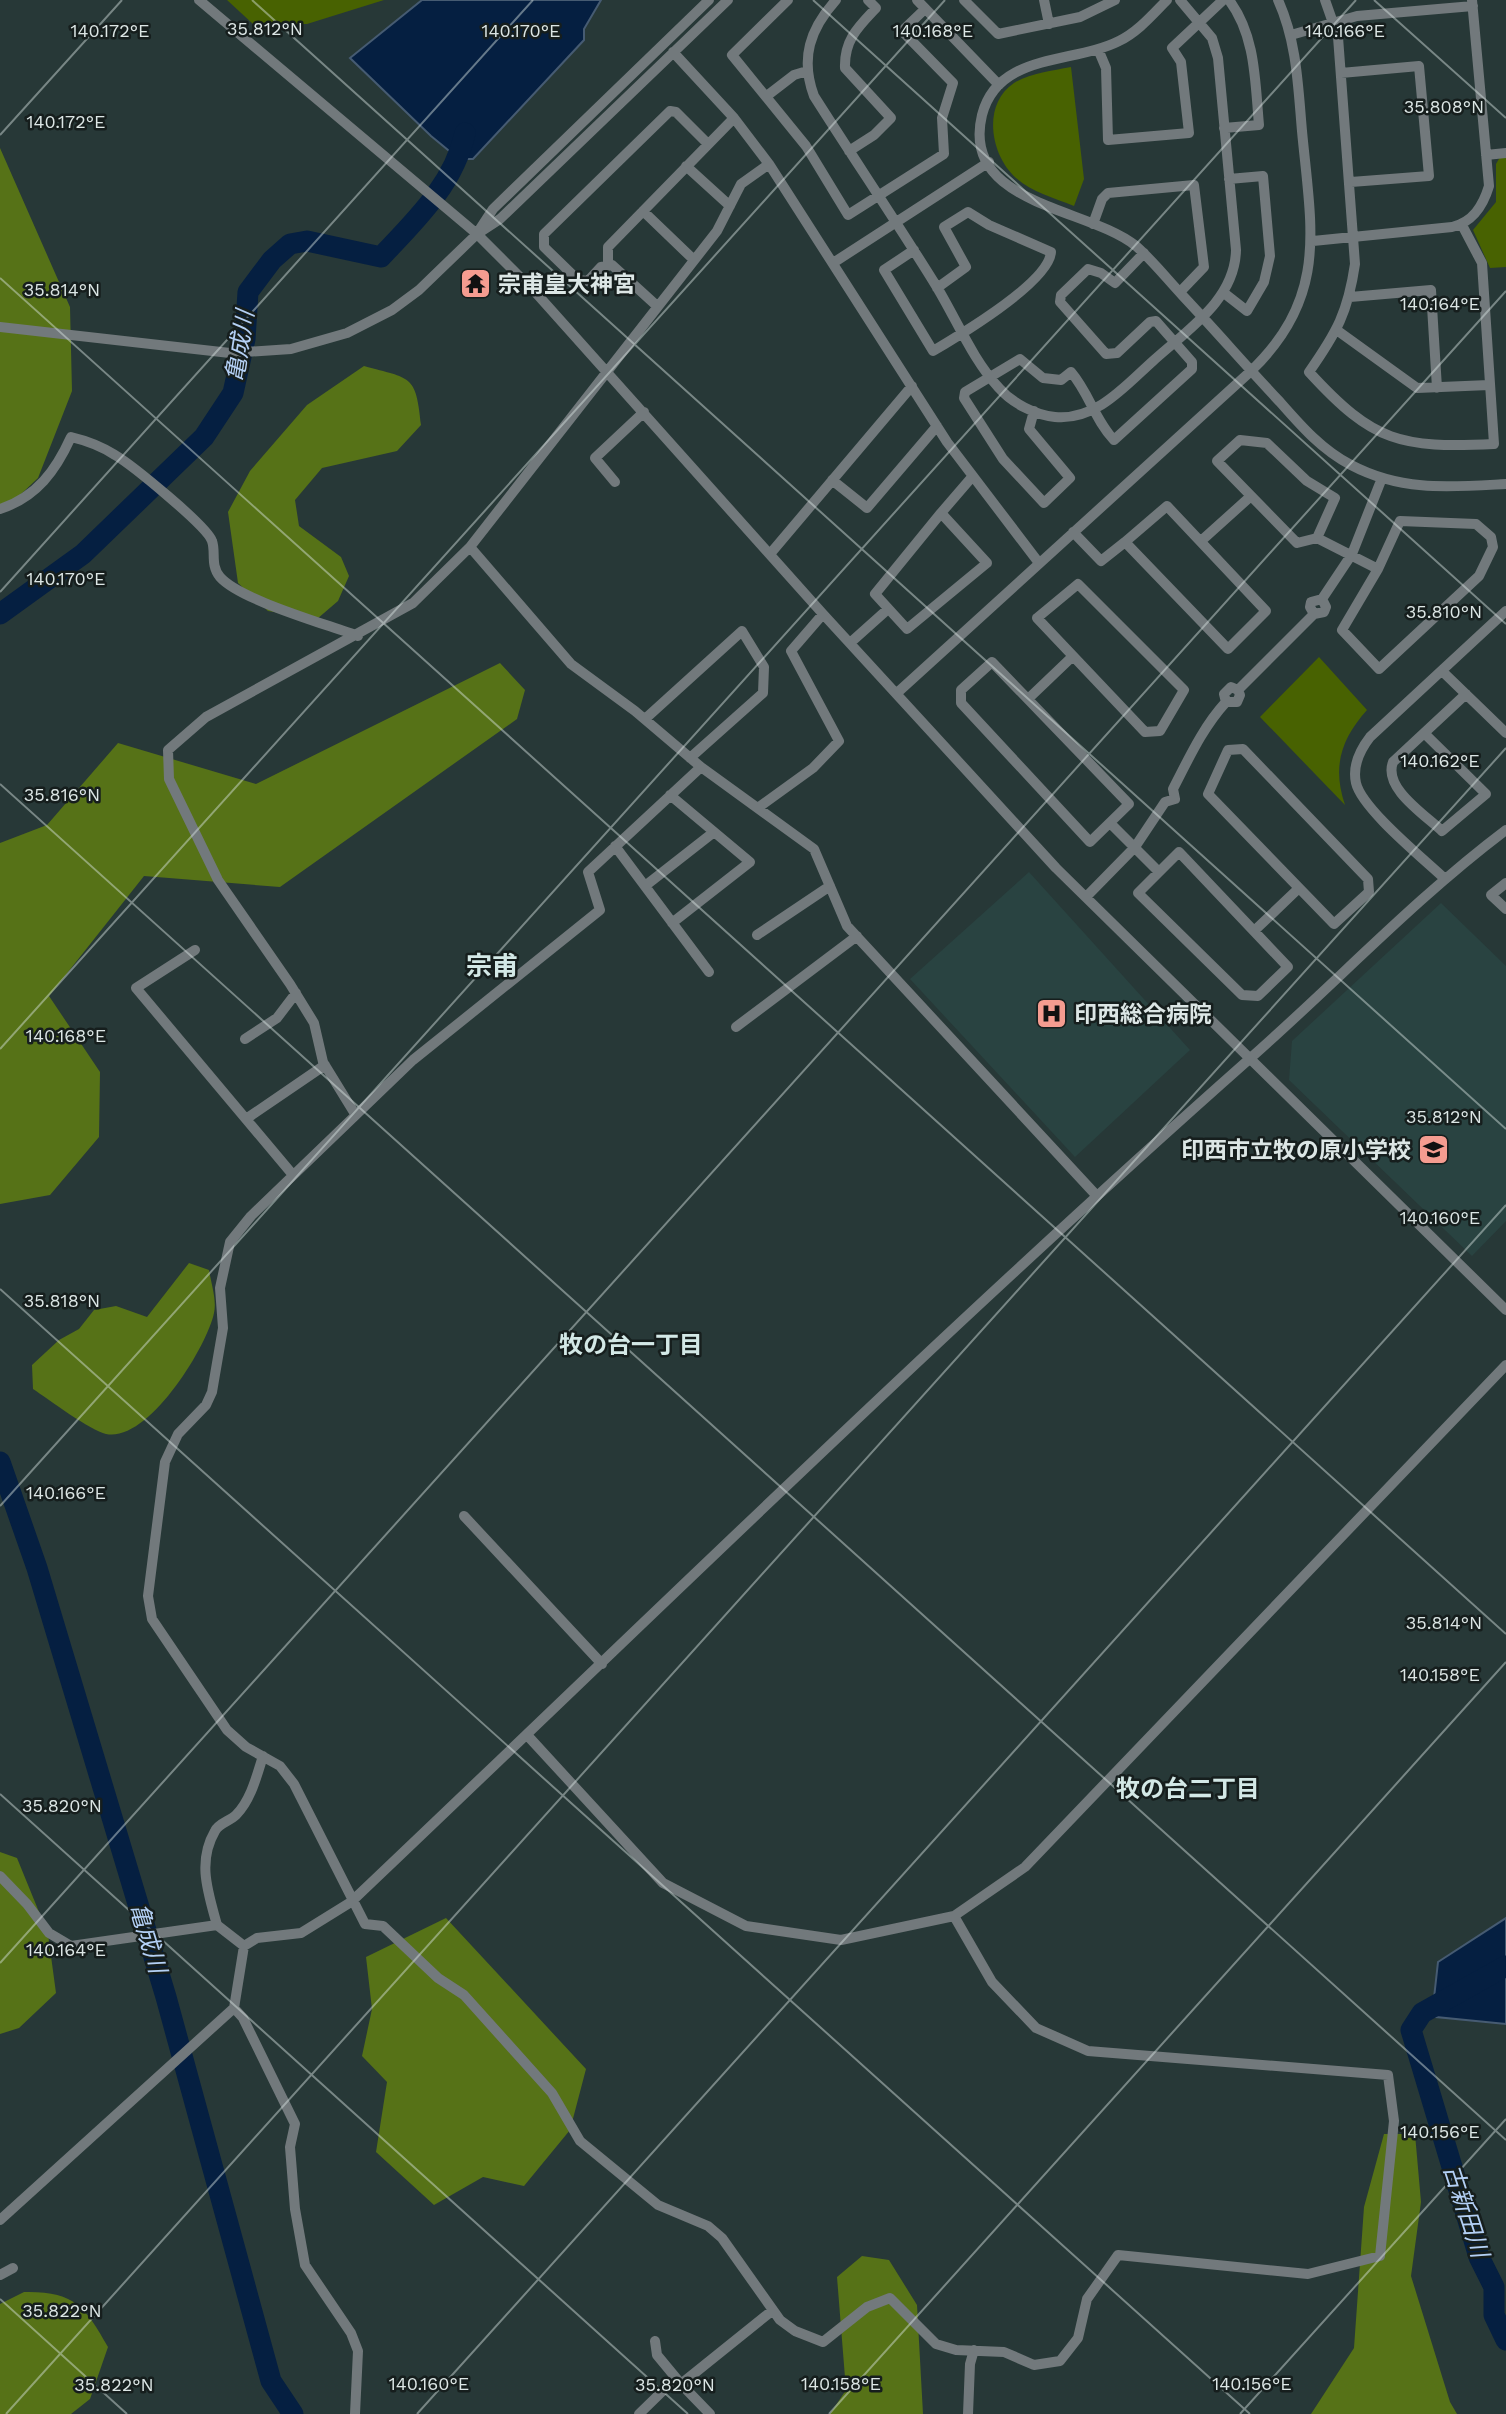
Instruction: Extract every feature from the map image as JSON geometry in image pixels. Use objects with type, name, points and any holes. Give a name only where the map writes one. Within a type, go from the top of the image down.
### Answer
[{"type":"street","points":[[199,0],[477,234],[608,372],[823,614],[1086,897],[1506,1310]]},
{"type":"street","points":[[477,234],[493,209],[709,0]]},
{"type":"street","points":[[0,327],[230,353],[291,349],[347,333],[392,310],[419,290],[477,234],[500,219],[728,0]]},
{"type":"street","points":[[788,0],[732,55],[768,95],[806,146],[848,215],[944,154],[942,118],[953,83],[902,31],[925,9]]},
{"type":"street","points":[[836,0],[815,26],[808,49],[807,71],[814,96],[914,250],[990,377],[1009,397],[1034,411],[1055,417],[1104,405],[1202,316],[1224,293],[1234,275],[1236,263],[1217,58],[1212,38],[1180,0]]},
{"type":"street","points":[[849,151],[874,135],[891,118],[845,68],[846,50],[852,33],[876,8],[867,0]]},
{"type":"street","points":[[917,0],[999,85]]},
{"type":"street","points":[[964,0],[998,34],[1093,12],[1115,0]]},
{"type":"street","points":[[1044,0],[1049,24]]},
{"type":"street","points":[[1167,0],[1121,41],[1025,66],[999,85],[987,102],[981,122],[981,142],[989,163],[1001,181],[1015,192],[1122,237],[1144,253],[1320,443],[1348,463],[1382,478],[1431,488],[1506,484]]},
{"type":"street","points":[[1098,49],[1106,68],[1108,140],[1189,133],[1181,62],[1172,48],[1223,0]]},
{"type":"street","points":[[1224,128],[1259,125],[1251,46],[1242,20],[1229,0]]},
{"type":"street","points":[[898,693],[1272,351],[1296,312],[1310,265],[1313,241],[1291,35],[1278,0]]},
{"type":"street","points":[[1325,0],[1338,37],[1351,182],[1355,264],[1350,297],[1338,331],[1309,372],[1337,402],[1382,435],[1432,446],[1494,444],[1482,263],[1462,225]]},
{"type":"street","points":[[1291,35],[1357,16],[1472,3],[1489,186],[1484,202],[1462,225],[1313,241]]},
{"type":"street","points":[[673,52],[734,118],[769,164],[937,426],[972,477],[1039,563]]},
{"type":"street","points":[[1341,73],[1419,66],[1429,176],[1351,182]]},
{"type":"street","points":[[768,95],[794,75],[807,71]]},
{"type":"street","points":[[657,306],[615,267],[601,267],[588,281],[578,280],[544,247],[544,234],[670,111],[676,111],[706,143]]},
{"type":"street","points":[[608,265],[608,247],[706,143],[734,118]]},
{"type":"street","points":[[1486,155],[1506,153]]},
{"type":"street","points":[[833,263],[989,163]]},
{"type":"street","points":[[355,1114],[325,1065],[314,1024],[296,993],[218,880],[169,779],[168,750],[206,717],[358,636],[413,603],[470,547],[608,372],[717,231],[741,184],[769,164]]},
{"type":"street","points":[[686,166],[730,206]]},
{"type":"street","points":[[1224,293],[1247,311],[1264,282],[1270,256],[1263,176],[1229,179]]},
{"type":"street","points":[[1093,224],[1102,199],[1108,193],[1194,185],[1203,267],[1180,292]]},
{"type":"street","points":[[643,211],[694,260]]},
{"type":"street","points":[[914,250],[884,270],[933,351],[997,311],[1043,270],[1051,252],[989,225],[968,212],[943,227],[966,267],[937,288]]},
{"type":"street","points":[[1034,411],[1028,429],[1070,478],[1044,503],[1003,459],[964,398],[965,392],[1020,359],[1043,378],[1061,380],[1071,372],[1080,383],[1099,423],[1114,440],[1192,369],[1192,362],[1156,321],[1150,322],[1117,353],[1106,354],[1060,302],[1061,295],[1088,269],[1115,283],[1144,253]]},
{"type":"street","points":[[1350,297],[1431,290],[1437,388]]},
{"type":"street","points":[[1338,331],[1417,388],[1489,385]]},
{"type":"street","points":[[769,554],[912,386]]},
{"type":"street","points":[[615,482],[595,457],[644,412]]},
{"type":"street","points":[[832,480],[867,508],[937,426]]},
{"type":"street","points":[[0,509],[45,482],[58,465],[71,437],[92,442],[118,457],[200,525],[212,541],[211,558],[219,576],[237,589],[265,602],[358,636]]},
{"type":"street","points":[[1317,538],[1335,498],[1307,481],[1267,443],[1240,440],[1217,461],[1297,543],[1317,538],[1378,569]]},
{"type":"street","points":[[941,513],[987,563],[907,629],[875,594],[941,513],[972,477]]},
{"type":"street","points":[[1086,897],[1135,847],[1165,802],[1162,792],[1173,789],[1210,720],[1227,702],[1224,694],[1226,690],[1231,687],[1238,690],[1314,614],[1310,607],[1311,602],[1322,599],[1352,554],[1382,478]]},
{"type":"street","points":[[1201,541],[1251,496]]},
{"type":"street","points":[[1073,532],[1101,562],[1167,506],[1266,611],[1228,649],[1125,542]]},
{"type":"street","points":[[1400,521],[1476,524],[1491,537],[1490,557],[1479,576],[1379,669],[1342,630],[1378,569],[1400,521]]},
{"type":"street","points":[[470,547],[571,664],[645,719],[690,758],[814,849],[848,926],[1096,1195]]},
{"type":"street","points":[[1078,584],[1184,690],[1160,731],[1145,732],[1073,656],[1037,618],[1078,584]]},
{"type":"street","points":[[850,643],[888,609]]},
{"type":"street","points":[[1445,879],[1369,807],[1356,783],[1356,770],[1362,748],[1370,737],[1506,611]]},
{"type":"street","points":[[759,807],[813,768],[839,741],[791,651],[823,614]]},
{"type":"street","points":[[645,719],[742,631],[764,667],[763,693],[690,758]]},
{"type":"street","points":[[1028,699],[1073,656]]},
{"type":"street","points":[[992,662],[1129,804],[1110,822],[1090,842],[961,703],[961,690],[992,662]]},
{"type":"street","points":[[1443,672],[1506,733]]},
{"type":"street","points":[[1424,733],[1486,794],[1442,831],[1390,777],[1393,762],[1424,733],[1466,694]]},
{"type":"street","points":[[1243,749],[1368,879],[1369,892],[1334,924],[1299,888],[1208,794],[1228,750],[1243,749]]},
{"type":"street","points":[[701,766],[587,872],[600,909],[413,1060],[293,1175],[230,1242],[220,1288],[223,1328],[212,1392],[206,1405],[178,1434],[165,1462],[148,1596],[152,1619],[227,1730],[280,1766],[294,1784],[351,1902],[365,1924],[383,1926],[438,1978],[464,1995],[552,2093],[564,2119],[580,2141],[657,2205],[694,2219],[722,2238],[773,2310],[795,2331],[823,2343],[867,2307],[890,2298],[936,2344],[956,2350],[1004,2352],[1034,2365],[1060,2361],[1078,2338],[1087,2298],[1118,2255],[1308,2274],[1380,2256],[1394,2121],[1388,2075],[1088,2051],[1036,2028],[992,1982],[954,1916]]},
{"type":"street","points":[[670,795],[750,862],[673,923]]},
{"type":"street","points":[[1110,822],[1159,872]]},
{"type":"street","points":[[0,2220],[234,2008],[244,1946],[257,1938],[301,1933],[351,1902],[1096,1195],[1251,1058],[1445,879],[1506,830]]},
{"type":"street","points":[[645,886],[714,832]]},
{"type":"street","points":[[615,846],[709,972]]},
{"type":"street","points":[[1179,852],[1254,931],[1288,967],[1258,996],[1242,995],[1138,893],[1179,852]]},
{"type":"street","points":[[1506,883],[1491,895],[1506,909]]},
{"type":"street","points":[[757,935],[830,886]]},
{"type":"street","points":[[1254,931],[1299,888]]},
{"type":"street","points":[[736,1027],[857,936]]},
{"type":"street","points":[[195,950],[136,988],[293,1175]]},
{"type":"street","points":[[245,1039],[277,1018],[296,993]]},
{"type":"street","points":[[246,1119],[325,1065]]},
{"type":"street","points":[[527,1735],[663,1883],[746,1926],[841,1940],[954,1916],[1025,1867],[1506,1365]]},
{"type":"street","points":[[464,1516],[602,1664]]},
{"type":"street","points":[[244,1946],[217,1925],[205,1880],[205,1855],[216,1828],[237,1814],[255,1784],[263,1756]]},
{"type":"street","points":[[0,1876],[49,1933],[71,1946],[217,1925]]},
{"type":"street","points":[[234,2008],[243,2018],[295,2124],[291,2159],[295,2209],[305,2265],[351,2333],[358,2351],[355,2414]]},
{"type":"street","points":[[0,2276],[13,2268]]},
{"type":"street","points":[[639,2414],[773,2310]]},
{"type":"street","points":[[655,2341],[653,2347],[657,2355],[710,2414]]},
{"type":"street","points":[[968,2414],[970,2364],[974,2350]]},
{"type":"shaded area","name":"印西総合病院","points":[[1029,872],[1190,1050],[1075,1157],[910,979]]},
{"type":"shaded area","name":"印西市立牧の原小学校","points":[[1441,903],[1506,966],[1506,1221],[1472,1256],[1289,1080],[1292,1041]]},
{"type":"green space","points":[[227,0],[384,0],[307,24],[253,24]]},
{"type":"green space","points":[[1071,67],[1084,179],[1074,206],[1036,191],[1016,178],[1000,156],[993,130],[997,103],[1014,83],[1034,75]]},
{"type":"green space","points":[[0,148],[70,307],[72,391],[38,478],[0,514]]},
{"type":"green space","points":[[1500,157],[1506,157],[1506,267],[1490,268],[1473,230],[1496,202],[1496,164]]},
{"type":"green space","points":[[364,366],[408,381],[417,396],[421,425],[397,451],[322,468],[295,500],[299,526],[341,557],[349,576],[338,601],[317,619],[268,611],[238,583],[228,512],[250,471],[307,405]]},
{"type":"green space","points":[[1319,657],[1367,710],[1351,732],[1341,754],[1339,778],[1345,805],[1260,717]]},
{"type":"green space","points":[[500,663],[525,690],[517,719],[280,887],[144,876],[49,996],[100,1072],[99,1137],[50,1195],[0,1204],[0,843],[47,825],[118,743],[256,784]]},
{"type":"green space","points":[[189,1263],[209,1270],[214,1313],[188,1369],[157,1409],[140,1424],[122,1433],[99,1432],[33,1389],[32,1365],[59,1340],[79,1329],[94,1310],[116,1306],[147,1317]]},
{"type":"green space","points":[[0,1852],[17,1858],[48,1934],[56,1993],[19,2028],[0,2034]]},
{"type":"green space","points":[[446,1918],[586,2069],[570,2130],[524,2186],[483,2177],[434,2205],[376,2152],[387,2082],[362,2056],[372,2009],[366,1957]]},
{"type":"green space","points":[[1384,2134],[1415,2134],[1421,2202],[1411,2276],[1450,2402],[1457,2414],[1311,2414],[1354,2348],[1364,2207]]},
{"type":"green space","points":[[862,2256],[889,2260],[917,2305],[923,2414],[830,2414],[846,2390],[837,2277]]},
{"type":"green space","points":[[24,2292],[55,2294],[76,2304],[92,2321],[108,2347],[90,2399],[71,2414],[0,2414],[0,2304]]},
{"type":"water","points":[[422,0],[601,0],[584,29],[584,40],[473,159],[459,159],[431,136],[350,58]]},
{"type":"water","points":[[1506,1918],[1506,2024],[1436,2017],[1433,2007],[1438,1962]]},
{"type":"waterway","name":"亀成川","points":[[0,614],[83,554],[204,437],[233,393],[245,339],[248,292],[272,260],[290,244],[307,241],[381,257],[420,215],[443,185],[460,151],[465,133]]},
{"type":"waterway","name":"亀成川","points":[[0,1462],[37,1568],[166,1997],[271,2381],[293,2414]]},
{"type":"waterway","name":"古新田川","points":[[1506,1966],[1422,2013],[1411,2030],[1479,2257],[1494,2287],[1494,2315],[1506,2340]]},
{"type":"place","name":"宗甫皇大神宮","points":[[475,284]]},
{"type":"place","name":"印西総合病院","points":[[1051,1014]]},
{"type":"place","name":"印西市立牧の原小学校","points":[[1434,1150]]},
{"type":"district","name":"宗甫","points":[[492,966]]},
{"type":"district","name":"牧の台一丁目","points":[[631,1345]]},
{"type":"district","name":"牧の台二丁目","points":[[1188,1789]]}]
